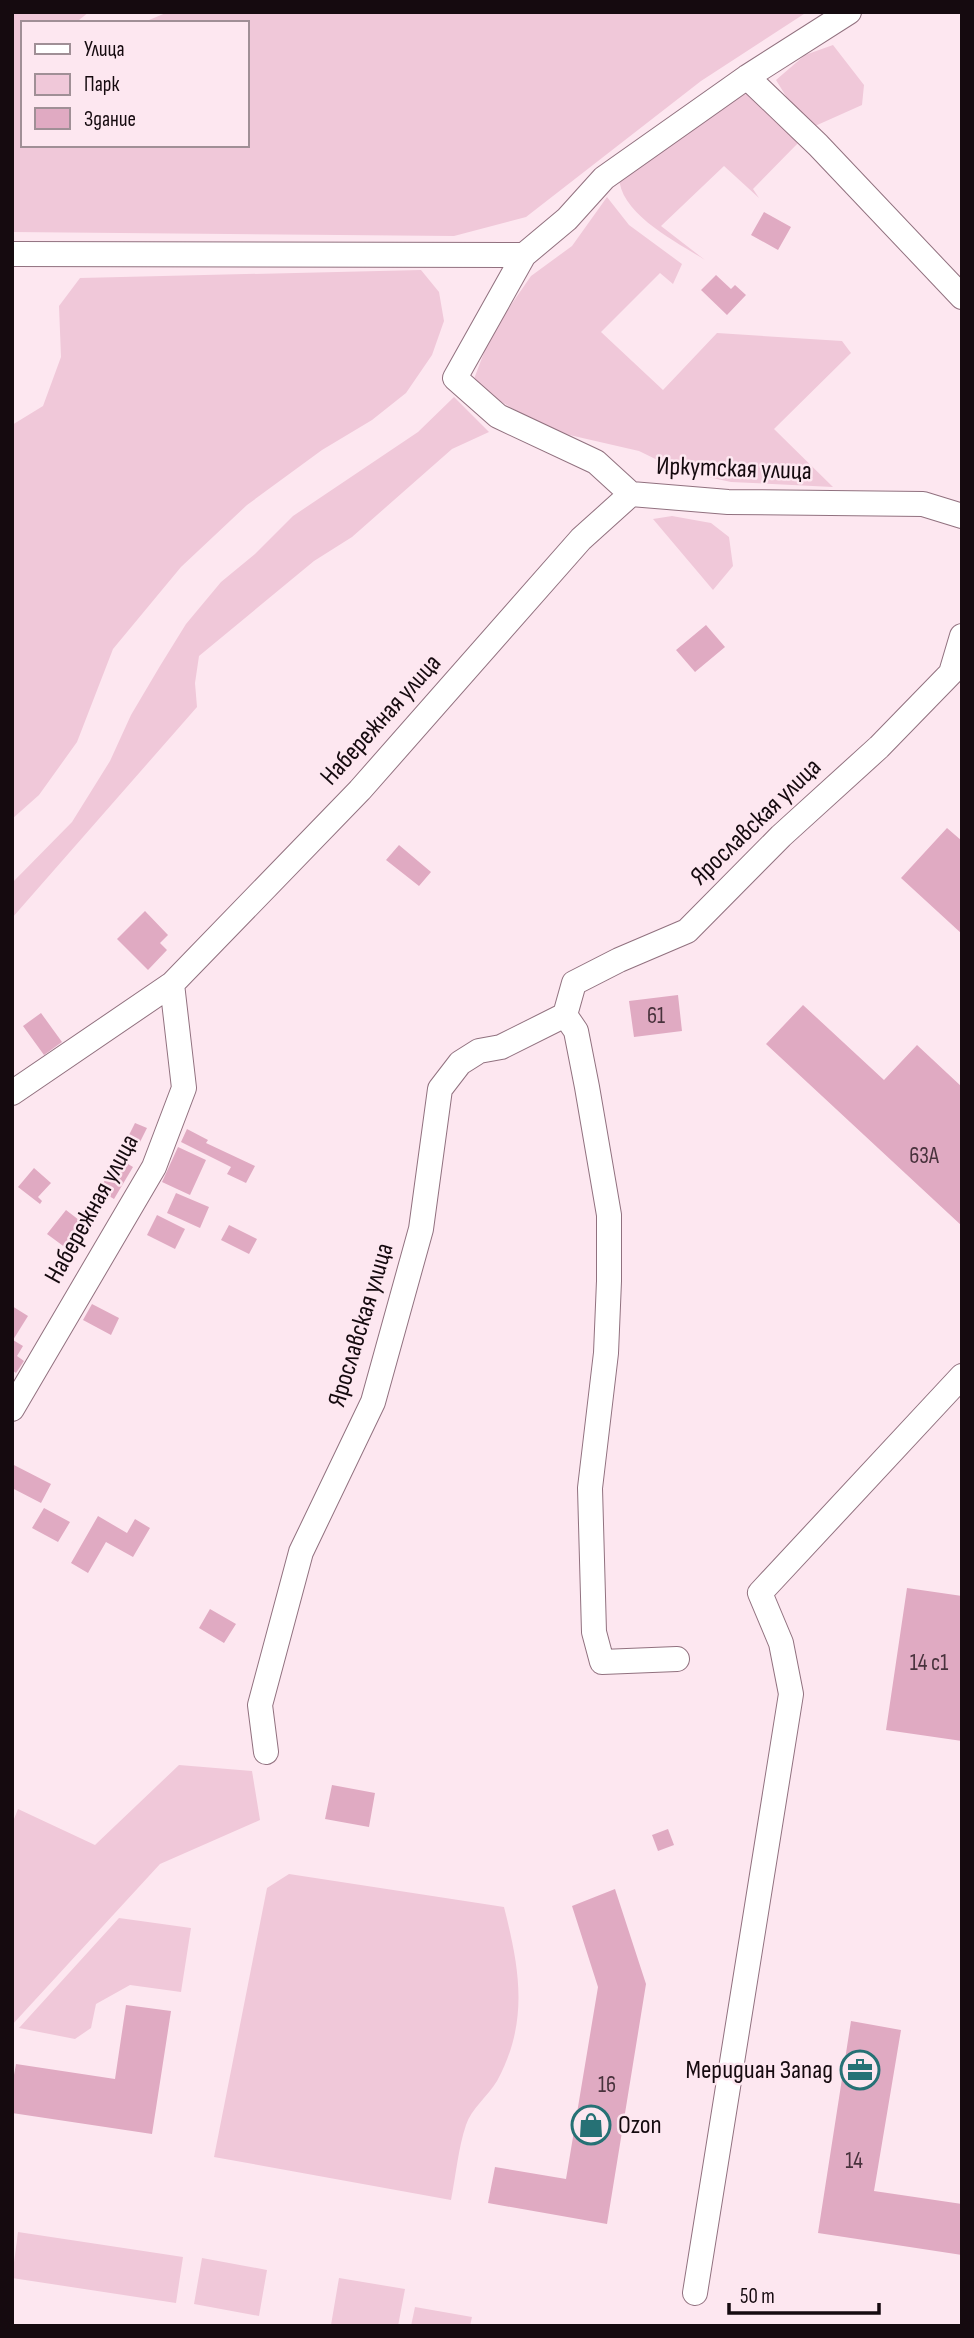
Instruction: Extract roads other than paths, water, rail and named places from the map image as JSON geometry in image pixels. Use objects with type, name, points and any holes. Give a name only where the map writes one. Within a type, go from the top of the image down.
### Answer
[{"type":"street","points":[[12,254],[524,255],[567,219],[604,178],[747,77],[849,12]]},
{"type":"street","points":[[747,77],[818,145],[962,297]]},
{"type":"street","name":"Иркутская улица","points":[[524,255],[455,377],[498,416],[596,461],[631,494],[728,502],[923,504],[962,516]]},
{"type":"street","name":"Набережная улица","points":[[12,1093],[172,984],[360,790],[582,539],[631,494]]},
{"type":"street","name":"Ярославская улица","points":[[266,1752],[260,1705],[301,1552],[373,1402],[421,1229],[440,1090],[460,1063],[479,1051],[501,1047],[565,1015],[575,983],[619,960],[687,931],[780,836],[879,747],[951,673],[962,636]]},
{"type":"street","name":"Набережная улица","points":[[12,1409],[154,1167],[184,1088],[172,984]]},
{"type":"street","points":[[565,1015],[576,1031],[608,1215],[606,1353],[590,1488],[594,1632],[602,1662],[677,1658]]},
{"type":"street","points":[[695,2293],[791,1694],[781,1643],[760,1593],[962,1376]]},
{"type":"place","name":"Меридиан Запад","points":[[860,2070]]},
{"type":"place","name":"Ozon","points":[[591,2125]]}]
